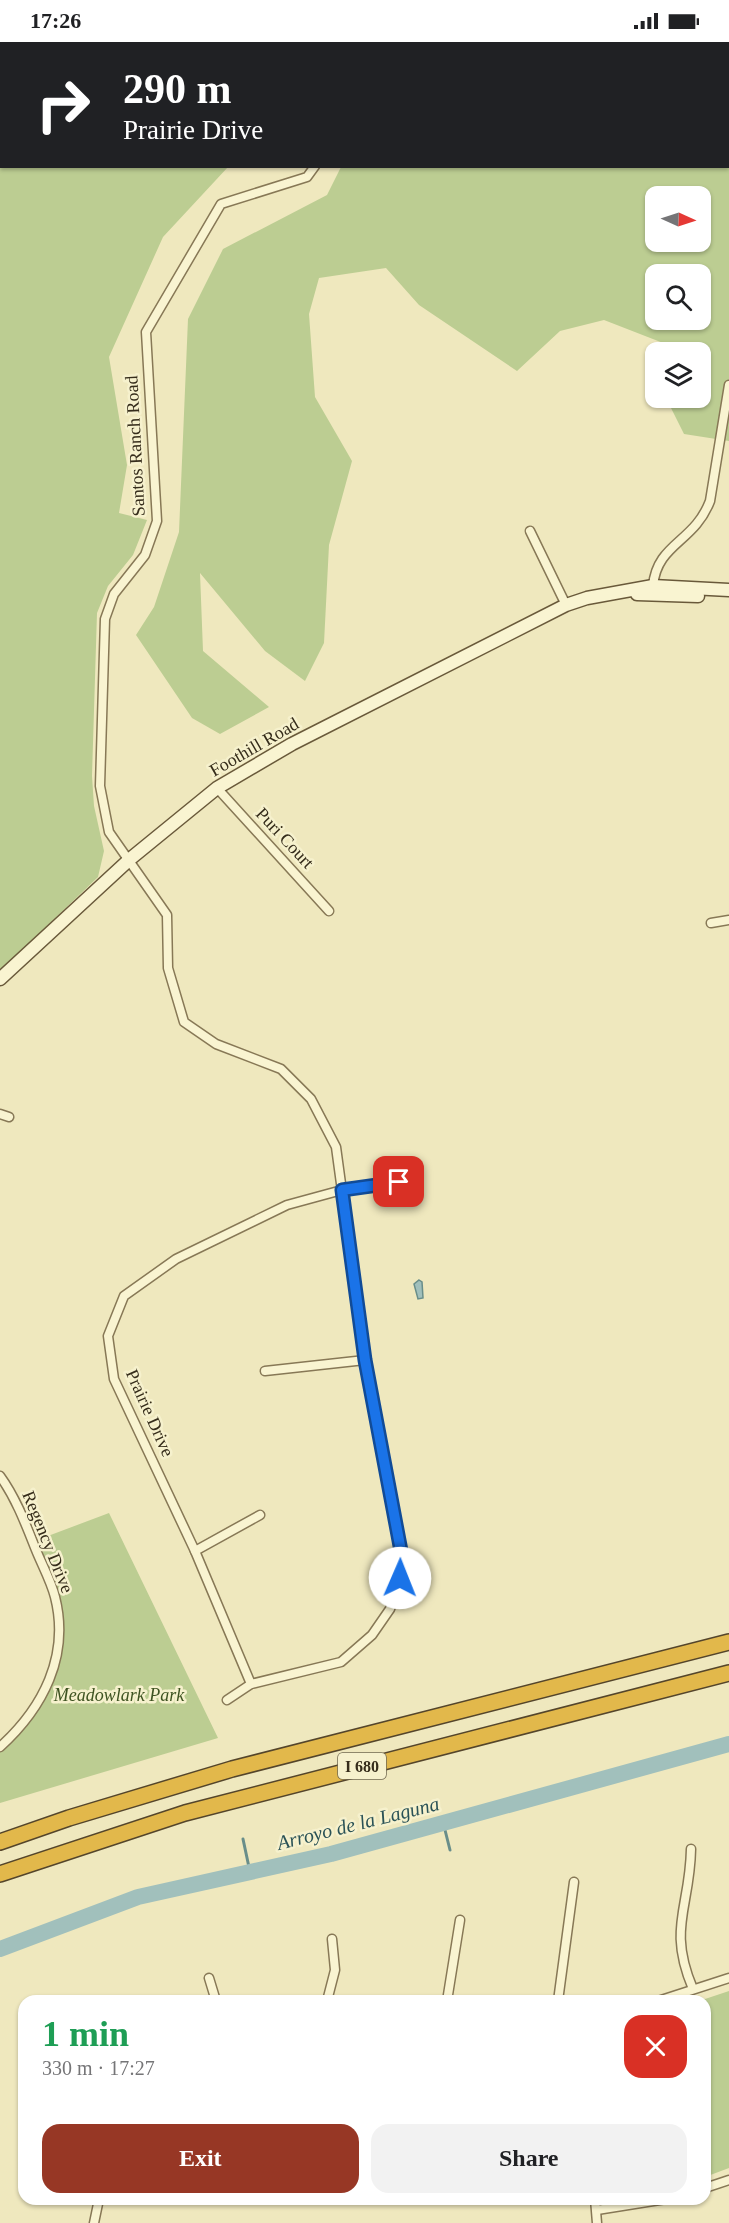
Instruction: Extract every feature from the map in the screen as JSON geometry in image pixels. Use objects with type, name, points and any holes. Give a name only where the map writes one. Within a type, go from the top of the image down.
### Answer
[{"type":"highway","name":"I 680","points":[[0,1842],[69,1818],[222,1772],[729,1642]]},
{"type":"highway","name":"I 680","points":[[0,1874],[132,1829],[239,1798],[729,1673]]},
{"type":"main road","name":"Foothill Road","points":[[0,979],[130,859],[217,788],[292,744],[566,605],[587,598],[653,585],[729,590]]},
{"type":"main road","name":"Foothill Road","points":[[566,605],[635,594],[729,598]]},
{"type":"street","name":"Santos Ranch Road","points":[[227,1700],[251,1684],[341,1662],[372,1635],[390,1609],[400,1578],[401,1551],[365,1360],[336,1146],[311,1099],[281,1069],[216,1044],[184,1022],[168,968],[167,915],[109,832],[102,803],[105,620],[114,594],[145,555],[157,521],[146,333],[221,204],[307,177],[314,168]]},
{"type":"street","points":[[653,585],[656,564],[664,554],[696,528],[705,516],[710,501],[729,385]]},
{"type":"street","points":[[530,531],[566,605]]},
{"type":"street","name":"Puri Court","points":[[217,788],[330,911]]},
{"type":"street","points":[[711,923],[729,920]]},
{"type":"street","points":[[0,1114],[9,1118]]},
{"type":"street","name":"Prairie Drive","points":[[251,1684],[195,1551],[114,1379],[108,1336],[124,1296],[176,1259],[287,1205],[342,1190],[399,1182]]},
{"type":"street","points":[[265,1371],[365,1360]]},
{"type":"street","name":"Regency Drive","points":[[0,1476],[27,1527],[54,1595],[60,1621],[54,1672],[45,1691],[22,1728],[0,1747]]},
{"type":"street","points":[[195,1551],[261,1515]]},
{"type":"street","points":[[692,1849],[691,1877],[680,1919],[679,1941],[683,1966],[693,1989]]},
{"type":"street","points":[[559,1995],[574,1882]]},
{"type":"street","points":[[448,1995],[460,1920]]},
{"type":"street","points":[[329,1995],[335,1970],[332,1939]]},
{"type":"street","points":[[209,1978],[214,1995]]},
{"type":"street","points":[[676,1995],[729,1978]]},
{"type":"street","points":[[711,2186],[729,2180]]},
{"type":"street","points":[[94,2223],[98,2205]]},
{"type":"street","points":[[596,2205],[597,2223]]},
{"type":"street","points":[[597,2211],[632,2205]]},
{"type":"green space","points":[[0,168],[227,168],[163,237],[109,357],[127,465],[119,513],[147,520],[133,555],[108,586],[97,613],[92,776],[94,806],[104,851],[98,877],[0,971]]},
{"type":"green space","points":[[340,168],[729,168],[729,441],[684,434],[671,408],[711,408],[711,342],[661,342],[604,320],[560,331],[517,371],[419,305],[386,268],[319,278],[309,314],[315,397],[352,461],[329,545],[324,643],[305,681],[265,651],[200,573],[203,651],[269,707],[220,734],[192,718],[136,635],[154,607],[179,532],[188,319],[223,249],[327,195]]},
{"type":"green space","name":"Meadowlark Park","points":[[109,1513],[218,1738],[0,1803],[0,1750],[13,1739],[51,1673],[57,1628],[52,1591],[32,1542]]},
{"type":"green space","points":[[729,1991],[729,2168],[711,2175],[711,1997]]},
{"type":"water","points":[[419,1280],[422,1282],[423,1298],[418,1299],[414,1284]]},
{"type":"waterway","name":"Arroyo de la Laguna","points":[[0,1949],[138,1897],[331,1854],[729,1744]]},
{"type":"waterway","points":[[443,1822],[450,1850]]},
{"type":"waterway","points":[[243,1839],[250,1872]]},
{"type":"route","points":[[399,1182],[342,1190],[365,1360],[401,1551],[400,1578]]}]
